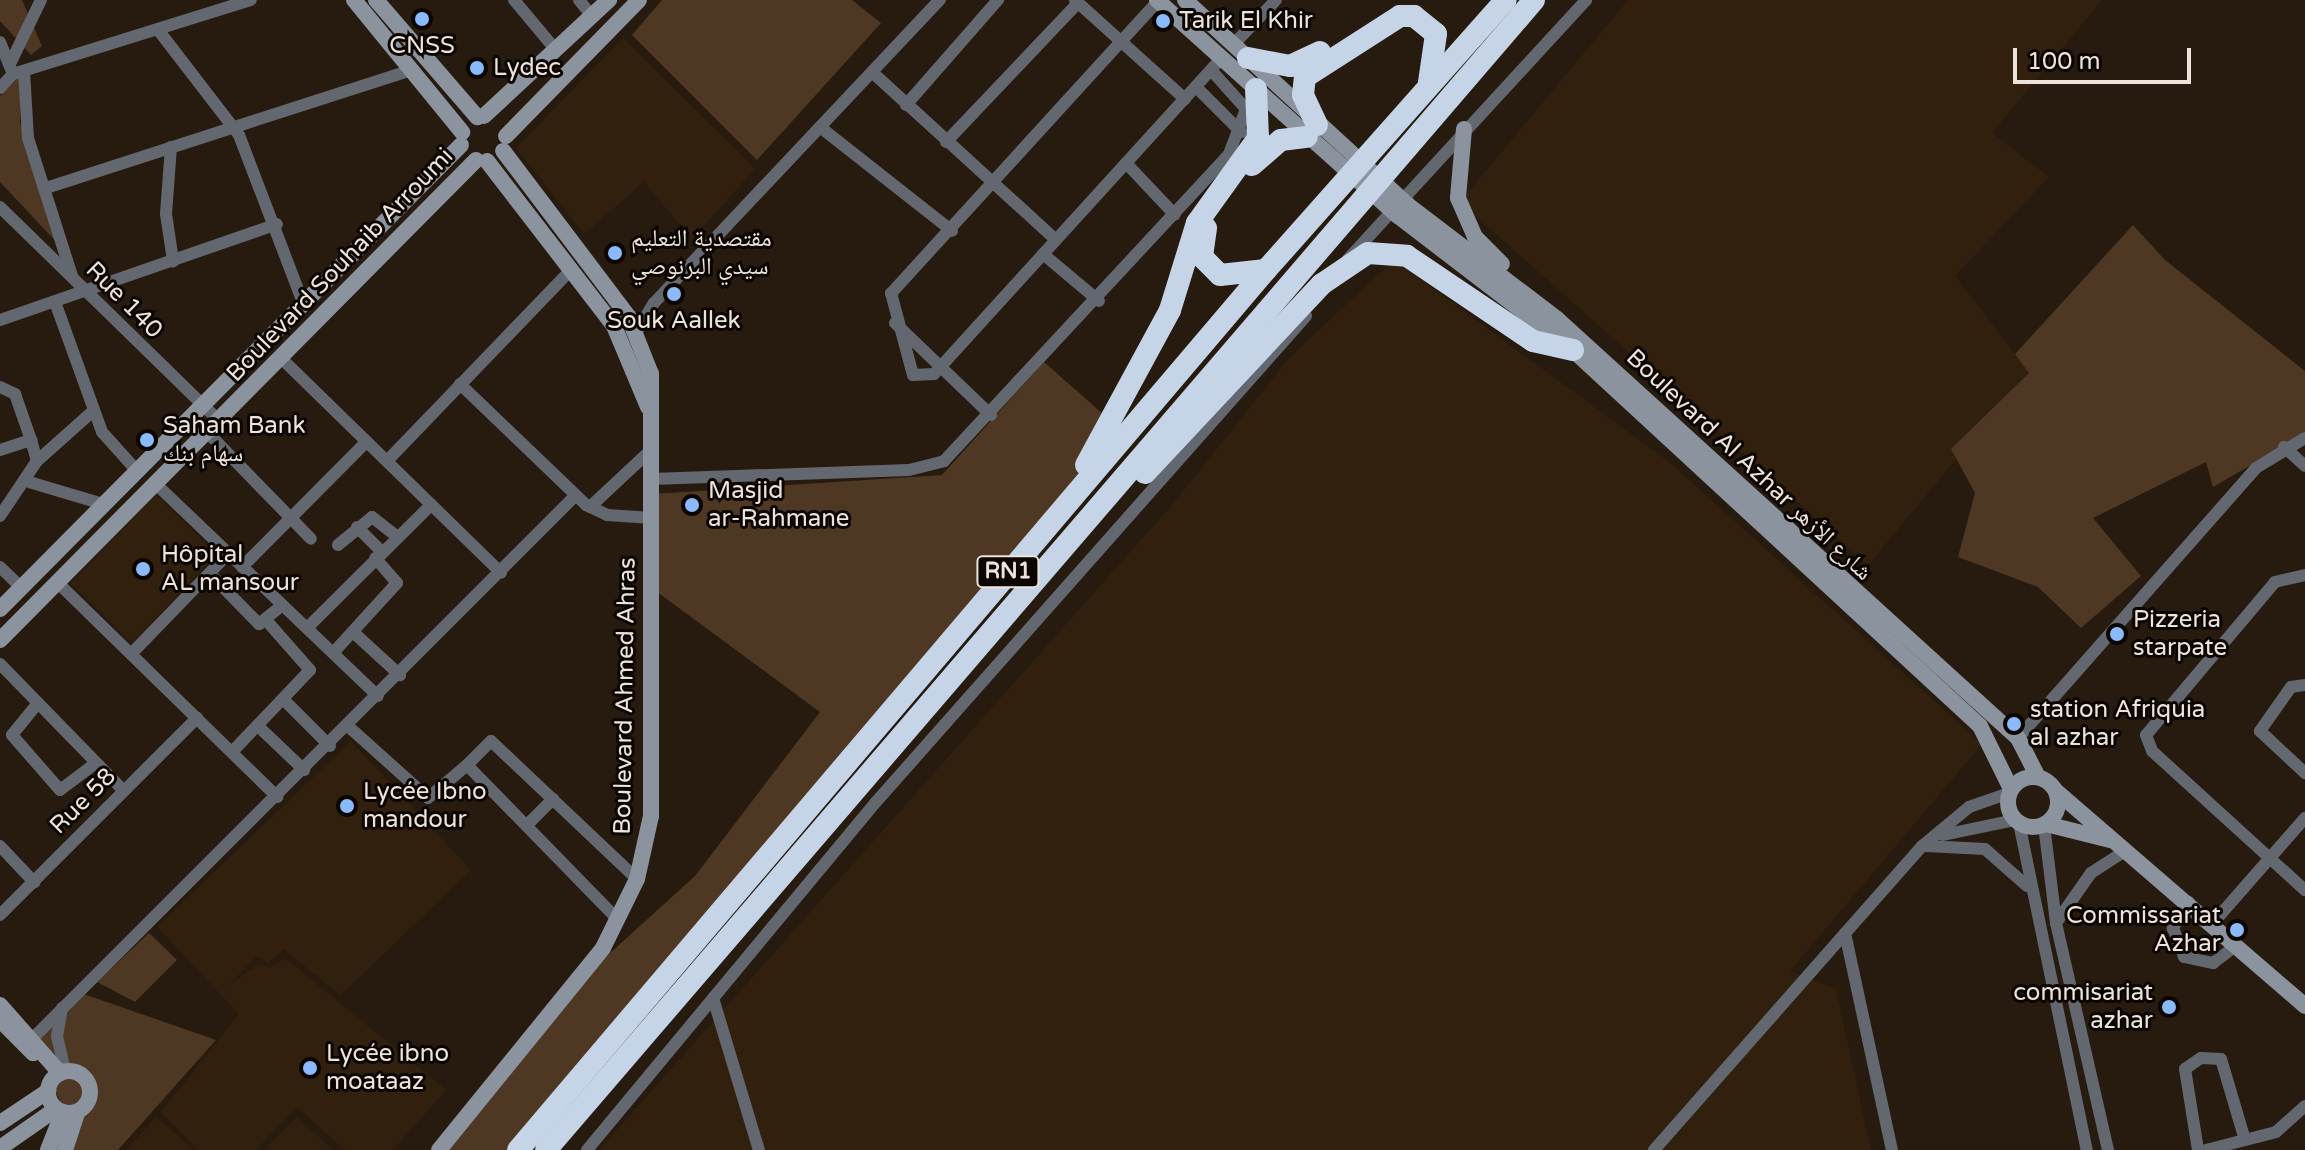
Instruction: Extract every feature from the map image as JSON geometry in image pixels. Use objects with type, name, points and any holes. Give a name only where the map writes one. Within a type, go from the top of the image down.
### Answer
[{"type":"highway","points":[[1240,51],[1300,63],[1416,0]]},
{"type":"highway","name":"RN1","points":[[518,1150],[1266,270],[1423,97],[1506,0]]},
{"type":"highway","name":"RN1","points":[[546,1150],[1068,538],[1534,0]]},
{"type":"highway","points":[[1266,270],[1220,275],[1202,257],[1203,232],[1260,154],[1281,140],[1319,137],[1303,95],[1305,77],[1400,16],[1414,16],[1436,34],[1437,62],[1423,97]]},
{"type":"highway","points":[[960,628],[1084,469],[1159,334],[1197,223],[1258,138],[1261,83]]},
{"type":"highway","points":[[1068,538],[1131,488],[1340,271],[1380,250],[1407,256],[1524,336],[1573,350]]},
{"type":"street","points":[[0,88],[16,69],[41,0]]},
{"type":"street","points":[[16,69],[159,31],[251,0]]},
{"type":"street","points":[[354,0],[481,161],[572,269],[626,324]]},
{"type":"street","points":[[376,0],[505,143],[626,324]]},
{"type":"street","points":[[514,0],[556,50]]},
{"type":"street","points":[[579,0],[592,16]]},
{"type":"street","points":[[480,116],[609,0]]},
{"type":"street","points":[[505,143],[639,0]]},
{"type":"street","points":[[626,324],[654,303],[940,0]]},
{"type":"street","points":[[906,105],[998,0]]},
{"type":"street","points":[[652,479],[923,468],[944,461],[1099,301],[1175,215],[1241,132],[1245,105],[1217,64],[1157,0],[995,187],[891,293],[894,323],[913,375],[924,378],[941,365],[1217,64]]},
{"type":"street","points":[[1185,0],[1240,51],[1261,83],[1403,210]]},
{"type":"street","points":[[1240,51],[1276,0]]},
{"type":"street","points":[[587,1150],[713,998],[1340,271],[1464,129],[1586,0]]},
{"type":"street","points":[[946,142],[1076,1],[1185,99]]},
{"type":"street","points":[[159,31],[233,126],[277,224],[304,305]]},
{"type":"street","points":[[0,42],[16,69],[24,122],[73,280]]},
{"type":"street","points":[[1217,64],[1261,83]]},
{"type":"street","points":[[46,188],[412,70]]},
{"type":"street","points":[[872,72],[1056,240]]},
{"type":"street","points":[[1196,87],[1241,132]]},
{"type":"street","name":"Boulevard Souhaib Arroumi","points":[[0,609],[304,305],[480,116]]},
{"type":"street","points":[[820,127],[952,231]]},
{"type":"street","points":[[1464,129],[1456,184],[1475,237],[1606,365]]},
{"type":"street","name":"Boulevard Souhaib Arroumi","points":[[0,640],[481,161],[505,143]]},
{"type":"street","points":[[171,147],[166,214],[173,261]]},
{"type":"street","points":[[1126,163],[1175,215]]},
{"type":"street","name":"Rue 140","points":[[0,207],[5,220],[73,280],[201,407],[214,428],[311,539]]},
{"type":"street","name":"Boulevard Al Azhar شارع الأزهر","points":[[1403,210],[1606,365],[2018,738],[2038,777]]},
{"type":"street","name":"Boulevard Al Azhar شارع الأزهر","points":[[1403,210],[1573,350],[1980,726],[2010,791]]},
{"type":"street","points":[[0,320],[277,224]]},
{"type":"street","points":[[1043,254],[1099,301]]},
{"type":"street","points":[[387,461],[572,269]]},
{"type":"street","points":[[55,302],[92,412],[138,472]]},
{"type":"street","points":[[894,323],[991,415]]},
{"type":"street","name":"Boulevard Ahmed Ahras","points":[[626,324],[623,342],[651,416]]},
{"type":"street","name":"Boulevard Ahmed Ahras","points":[[439,1150],[599,954],[637,879],[651,816],[651,374],[626,324]]},
{"type":"street","points":[[282,359],[501,573]]},
{"type":"street","points":[[460,384],[590,507],[652,518]]},
{"type":"street","points":[[0,387],[15,394],[37,461]]},
{"type":"street","points":[[0,516],[29,482],[37,461],[92,412]]},
{"type":"street","points":[[2018,738],[2256,468],[2284,447],[2305,438]]},
{"type":"street","points":[[0,450],[31,440]]},
{"type":"street","points":[[242,567],[367,441]]},
{"type":"street","points":[[2284,447],[2305,466]]},
{"type":"street","points":[[590,507],[652,449]]},
{"type":"street","points":[[29,482],[106,505]]},
{"type":"street","points":[[158,486],[378,696]]},
{"type":"street","points":[[29,1042],[63,1004],[349,727],[575,496]]},
{"type":"street","points":[[307,628],[431,505]]},
{"type":"street","points":[[338,545],[357,527],[378,518],[398,537]]},
{"type":"street","points":[[333,653],[397,583],[357,527]]},
{"type":"street","points":[[132,653],[211,575],[228,554]]},
{"type":"street","points":[[0,567],[22,588]]},
{"type":"street","points":[[211,575],[255,622],[267,621],[281,606]]},
{"type":"street","points":[[2305,575],[2275,582],[2146,735],[2152,751],[2305,890]]},
{"type":"street","points":[[57,582],[277,797]]},
{"type":"street","points":[[232,752],[284,700],[309,667],[267,621]]},
{"type":"street","points":[[353,632],[400,675]]},
{"type":"street","points":[[0,664],[124,791]]},
{"type":"street","points":[[2305,685],[2291,687],[2260,731],[2305,773]]},
{"type":"street","points":[[284,700],[330,746]]},
{"type":"street","points":[[38,703],[12,735],[60,790],[96,763]]},
{"type":"street","name":"Rue 58","points":[[0,915],[197,718]]},
{"type":"street","points":[[258,726],[304,770]]},
{"type":"street","points":[[349,727],[428,798],[491,741],[637,879]]},
{"type":"street","points":[[467,765],[618,920]]},
{"type":"street","points":[[1654,1150],[1926,844],[1982,800],[2038,777],[2189,902],[2305,1006]]},
{"type":"street","points":[[2010,791],[2087,1150]]},
{"type":"street","points":[[2056,791],[2058,806],[2045,824],[2056,923],[2108,1150]]},
{"type":"street","points":[[527,825],[553,799]]},
{"type":"street","points":[[1926,844],[2017,822],[2045,824],[2120,846]]},
{"type":"street","points":[[2213,923],[2303,826]]},
{"type":"street","points":[[1926,844],[1985,849],[2031,892]]},
{"type":"street","points":[[0,846],[34,882]]},
{"type":"street","points":[[2056,923],[2091,873],[2120,846]]},
{"type":"street","points":[[2189,902],[2173,928],[2184,957],[2213,963],[2237,945]]},
{"type":"street","points":[[1845,933],[1892,1150]]},
{"type":"street","points":[[713,998],[759,1150]]},
{"type":"street","points":[[63,1004],[57,1036],[57,1078],[65,1111],[65,1150]]},
{"type":"street","points":[[0,1005],[57,1078],[89,1083],[87,1104],[65,1111],[0,1148]]},
{"type":"street","points":[[3,1027],[29,1042]]},
{"type":"street","points":[[2198,1150],[2185,1069],[2201,1058],[2221,1059],[2245,1140]]},
{"type":"street","points":[[0,1123],[57,1078]]},
{"type":"street","points":[[2206,1150],[2282,1128],[2305,1106]]},
{"type":"street","points":[[48,1150],[65,1111]]},
{"type":"shaded area","points":[[0,0],[22,0],[42,46],[31,55],[0,21]]},
{"type":"shaded area","points":[[662,0],[852,0],[881,23],[757,160],[632,35]]},
{"type":"shaded area","points":[[1628,0],[2102,0],[1992,133],[2049,177],[1955,276],[2029,372],[1868,565],[1460,202]]},
{"type":"shaded area","points":[[623,38],[755,169],[692,239],[644,182],[584,234],[516,148]]},
{"type":"shaded area","points":[[20,76],[20,123],[62,248],[0,182],[0,96]]},
{"type":"shaded area","points":[[2133,225],[2165,260],[2305,371],[2305,434],[2213,487],[2206,462],[2093,518],[2141,576],[2081,628],[2038,587],[1958,557],[1975,493],[1951,449],[2029,373],[2015,354]]},
{"type":"shaded area","points":[[1394,260],[1668,461],[1982,744],[1790,971],[1836,989],[1871,1150],[599,1150],[1172,505],[1291,356]]},
{"type":"shaded area","points":[[1044,362],[1111,421],[1084,469],[518,1150],[440,1150],[586,975],[695,876],[820,712],[653,589],[653,494],[942,475]]},
{"type":"shaded area","name":"Hôpital AL mansour","points":[[156,495],[217,554],[132,643],[71,583]]},
{"type":"shaded area","points":[[351,741],[471,870],[341,995],[284,950],[268,963],[257,956],[226,988],[258,964],[271,968],[285,958],[446,1090],[393,1150],[345,1150],[297,1107],[256,1150],[198,1150],[161,1112],[239,1014],[157,927]]},
{"type":"shaded area","points":[[149,933],[177,960],[135,1002],[97,982]]},
{"type":"shaded area","points":[[78,992],[216,1040],[118,1150],[66,1150],[71,1128],[33,1036]]},
{"type":"shaded area","points":[[156,1117],[194,1150],[126,1150]]},
{"type":"shaded area","points":[[297,1117],[333,1150],[264,1150]]},
{"type":"place","name":"CNSS","points":[[422,19]]},
{"type":"place","name":"Tarik El Khir","points":[[1163,21]]},
{"type":"place","name":"Lydec","points":[[477,68]]},
{"type":"place","name":"مقتصدية التعليم سيدي البرنوصي","points":[[615,253]]},
{"type":"place","name":"Souk Aallek","points":[[674,294]]},
{"type":"place","name":"Saham Bank سهام بنك","points":[[147,440]]},
{"type":"place","name":"Masjid ar-Rahmane","points":[[692,505]]},
{"type":"place","name":"Hôpital AL mansour","points":[[143,569]]},
{"type":"place","name":"Pizzeria starpate","points":[[2117,634]]},
{"type":"place","name":"station Afriquia al azhar","points":[[2014,724]]},
{"type":"place","name":"Lycée Ibno mandour","points":[[347,806]]},
{"type":"place","name":"Commissariat Azhar","points":[[2237,930]]},
{"type":"place","name":"commisariat azhar","points":[[2169,1007]]},
{"type":"place","name":"Lycée ibno moataaz","points":[[310,1068]]}]
